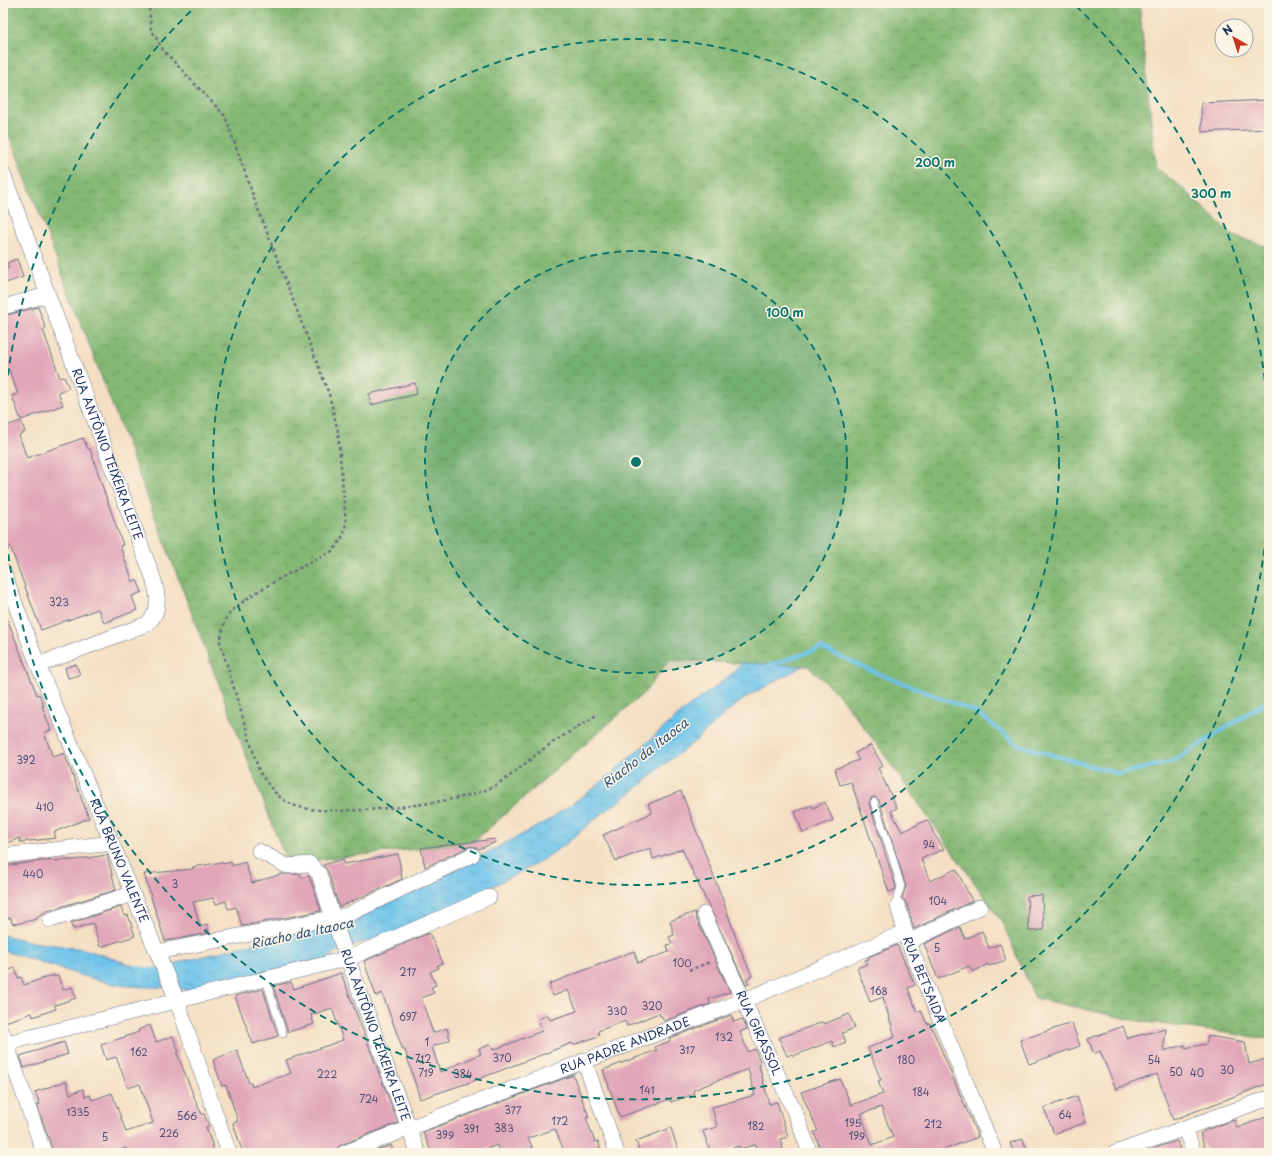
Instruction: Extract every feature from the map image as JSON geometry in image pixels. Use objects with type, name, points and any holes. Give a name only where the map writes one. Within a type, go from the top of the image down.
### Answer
[{"type":"street","name":"RUA ANTÔNIO TEIXEIRA LEITE","points":[[3,174],[142,548],[154,584],[158,605],[155,615],[147,624],[38,665]]},
{"type":"street","points":[[3,307],[47,294]]},
{"type":"street","name":"RUA BRUNO VALENTE","points":[[3,571],[38,665],[176,1000],[229,1153]]},
{"type":"street","points":[[3,856],[112,843]]},
{"type":"street","name":"RUA ANTÔNIO TEIXEIRA LEITE","points":[[259,851],[287,866],[310,864],[319,874],[334,921],[348,955],[408,1129],[418,1153]]},
{"type":"street","points":[[158,955],[334,921],[472,855]]},
{"type":"street","points":[[50,920],[132,894]]},
{"type":"street","points":[[41,1152],[5,1039],[266,980],[348,955],[490,897]]},
{"type":"street","name":"RUA BETSAIDA","points":[[898,906],[906,937],[995,1153]]},
{"type":"street","name":"RUA PADRE ANDRADE","points":[[344,1153],[584,1060],[745,1000],[980,907]]},
{"type":"street","name":"RUA GIRASSOL","points":[[704,914],[745,1000],[796,1115],[810,1153]]},
{"type":"street","points":[[584,1060],[617,1153]]},
{"type":"street","points":[[1115,1153],[1269,1098]]},
{"type":"street","points":[[1185,1129],[1194,1153]]},
{"type":"lane","name":"RUA BETSAIDA","points":[[874,802],[892,854],[901,887],[897,898],[898,906]]},
{"type":"lane","points":[[266,980],[283,1034]]},
{"type":"path","points":[[151,3],[149,8],[151,30],[163,50],[225,116],[255,201],[330,394],[338,432],[346,523],[340,543],[334,550],[252,595],[228,616],[222,630],[220,642],[259,771],[265,781],[281,798],[293,805],[313,810],[378,808],[457,799],[488,789],[502,781],[544,749],[598,714]]},
{"type":"path","points":[[689,970],[723,956]]},
{"type":"green space","points":[[3,3],[1139,3],[1156,168],[1179,185],[1234,236],[1269,247],[1269,1039],[1132,1020],[1035,998],[1002,922],[878,746],[840,696],[808,666],[669,660],[645,692],[472,843],[287,863],[3,119]]},
{"type":"water","points":[[742,663],[803,666],[748,696],[727,712],[692,744],[663,765],[645,782],[595,819],[567,843],[538,863],[395,936],[359,943],[333,953],[326,962],[193,991],[173,988],[114,984],[86,977],[3,951],[3,935],[32,942],[84,949],[150,971],[315,928],[326,931],[350,925],[366,913],[435,880],[546,822],[597,786],[681,713],[733,673]]},
{"type":"building","points":[[1269,100],[1269,129],[1202,132],[1201,103]]},
{"type":"building","points":[[17,259],[23,277],[3,284],[3,271],[9,268],[7,263]]},
{"type":"building","points":[[38,307],[46,329],[43,330],[60,378],[64,377],[69,388],[58,392],[63,405],[21,420],[12,396],[18,394],[9,370],[6,371],[3,363],[3,316]]},
{"type":"building","points":[[415,383],[417,394],[371,405],[369,394]]},
{"type":"building","points":[[21,421],[25,432],[19,435],[27,458],[83,438],[88,449],[90,449],[123,545],[120,546],[133,582],[137,580],[142,592],[132,596],[137,610],[104,623],[98,609],[41,630],[10,546],[8,546],[3,535],[3,427]]},
{"type":"building","points":[[3,608],[37,695],[39,694],[44,706],[42,706],[51,730],[44,733],[53,757],[64,753],[89,818],[54,832],[56,838],[20,842],[19,838],[7,843],[3,832]]},
{"type":"building","points":[[76,664],[80,675],[68,678],[65,668]]},
{"type":"building","points":[[871,745],[883,766],[878,768],[897,808],[891,811],[902,832],[927,820],[932,831],[944,849],[921,859],[930,881],[956,869],[972,901],[914,929],[907,904],[902,898],[906,886],[879,800],[872,797],[869,803],[896,887],[895,890],[889,892],[851,782],[840,785],[835,769],[859,760],[855,753]]},
{"type":"building","points":[[681,791],[738,944],[752,976],[746,979],[749,984],[746,985],[682,849],[653,859],[650,848],[616,861],[603,835],[652,813],[648,804]]},
{"type":"building","points":[[825,802],[833,820],[803,833],[795,812],[812,805],[813,808]]},
{"type":"building","points":[[495,839],[496,842],[479,849],[473,846],[468,847],[425,867],[421,848]]},
{"type":"building","points":[[398,854],[402,879],[339,907],[328,871],[323,865],[343,859],[344,864]]},
{"type":"building","points":[[107,855],[116,890],[47,911],[37,917],[37,919],[16,924],[12,923],[11,918],[3,919],[3,866],[43,861],[74,860]]},
{"type":"building","points":[[222,862],[223,864],[231,862],[232,866],[245,862],[252,883],[282,874],[300,874],[301,878],[309,876],[321,911],[242,926],[236,907],[228,909],[226,901],[216,904],[213,898],[193,902],[200,926],[207,924],[209,933],[165,941],[144,874],[193,869],[193,867]]},
{"type":"building","points":[[1042,895],[1044,930],[1029,931],[1027,896]]},
{"type":"building","points":[[121,907],[124,916],[128,915],[135,936],[100,947],[93,923],[73,929],[71,923]]},
{"type":"building","points":[[695,912],[696,918],[730,992],[709,999],[710,1004],[664,1021],[659,1013],[627,1026],[625,1021],[598,1031],[599,1036],[573,1045],[572,1043],[468,1083],[420,1099],[405,1050],[403,1050],[382,993],[376,996],[364,961],[429,933],[443,963],[437,966],[439,968],[430,972],[436,985],[431,987],[434,993],[421,998],[433,1033],[447,1028],[450,1040],[432,1047],[440,1072],[481,1054],[479,1049],[491,1044],[493,1050],[542,1031],[538,1019],[548,1015],[550,1020],[577,1011],[568,990],[553,996],[549,984],[634,951],[638,963],[669,952],[667,945],[672,944],[669,937],[674,935],[670,921]]},
{"type":"building","points":[[960,927],[965,939],[982,931],[989,948],[1000,944],[1006,960],[989,966],[988,964],[973,972],[969,966],[938,979],[924,944]]},
{"type":"building","points":[[897,945],[915,985],[908,988],[917,1012],[921,1010],[927,1024],[930,1023],[978,1137],[935,1153],[822,1153],[814,1132],[818,1131],[801,1092],[840,1079],[851,1105],[883,1094],[878,1081],[881,1080],[868,1048],[895,1037],[883,997],[870,1002],[857,968],[867,964],[865,960],[869,959],[868,957]],"holes":[[[881,1107],[893,1137],[872,1145],[861,1114]]]},
{"type":"building","points":[[15,968],[18,978],[21,977],[24,985],[54,975],[54,977],[58,976],[63,990],[72,987],[76,998],[55,1005],[56,1009],[33,1017],[32,1013],[5,1022],[3,1014],[3,972]]},
{"type":"building","points":[[341,973],[398,1123],[341,1145],[337,1148],[335,1153],[243,1153],[233,1123],[238,1121],[226,1085],[222,1086],[213,1060],[237,1050],[249,1083],[251,1083],[252,1087],[291,1073],[286,1060],[343,1040],[332,1008],[311,1015],[314,1024],[288,1032],[273,986],[291,982],[294,989]]},
{"type":"building","points":[[263,989],[278,1036],[253,1044],[235,996]]},
{"type":"building","points":[[849,1014],[855,1028],[842,1033],[846,1042],[834,1047],[832,1041],[793,1056],[792,1054],[787,1056],[779,1038],[823,1022],[824,1024]]},
{"type":"building","points":[[731,1015],[734,1022],[742,1019],[747,1029],[740,1032],[748,1052],[755,1049],[761,1064],[759,1065],[769,1104],[777,1102],[788,1137],[780,1139],[784,1153],[758,1153],[756,1145],[754,1145],[740,1149],[739,1146],[718,1153],[711,1153],[703,1131],[717,1127],[712,1107],[755,1095],[748,1069],[693,1090],[694,1094],[671,1102],[670,1099],[620,1117],[603,1070],[657,1050],[655,1047],[670,1041],[670,1038]]},
{"type":"building","points":[[1072,1023],[1080,1046],[1029,1064],[1020,1040]]},
{"type":"building","points":[[150,1025],[156,1042],[173,1036],[179,1052],[177,1053],[198,1107],[202,1114],[204,1114],[209,1126],[206,1127],[215,1153],[126,1153],[126,1148],[113,1153],[54,1153],[37,1105],[40,1104],[35,1092],[66,1081],[70,1094],[83,1089],[85,1097],[90,1095],[92,1100],[112,1093],[126,1132],[153,1123],[140,1084],[128,1088],[116,1057],[106,1060],[101,1045],[139,1032],[138,1030]]},
{"type":"building","points":[[1123,1026],[1127,1038],[1166,1029],[1163,1051],[1185,1045],[1185,1048],[1206,1044],[1208,1036],[1245,1042],[1249,1064],[1269,1058],[1269,1083],[1173,1120],[1157,1074],[1116,1089],[1100,1051],[1094,1054],[1088,1039]]},
{"type":"building","points":[[64,1042],[68,1054],[24,1068],[20,1056]]},
{"type":"building","points":[[573,1075],[589,1117],[586,1118],[595,1142],[598,1141],[602,1153],[565,1153],[555,1129],[528,1138],[535,1153],[521,1153],[520,1150],[511,1153],[507,1150],[500,1152],[497,1145],[476,1153],[432,1153],[423,1132]]},
{"type":"building","points":[[1077,1096],[1086,1122],[1054,1134],[1044,1108]]},
{"type":"building","points":[[1269,1116],[1269,1153],[1207,1153],[1200,1134],[1206,1130],[1234,1120],[1237,1128]]},
{"type":"building","points":[[671,1128],[679,1153],[640,1153],[636,1141]]},
{"type":"building","points":[[1023,1139],[1028,1153],[1014,1153],[1010,1143]]},
{"type":"building","points":[[1177,1141],[1181,1153],[1145,1153],[1158,1147]]},
{"type":"building","points":[[391,1145],[394,1153],[369,1153]]},
{"type":"waterway","name":"Riacho da Itaoca","points":[[767,666],[821,648],[872,671],[976,712],[1018,745],[1119,774],[1174,761],[1269,700]]},
{"type":"waterway","name":"Riacho da Itaoca","points":[[136,967],[149,970],[161,969]]}]
